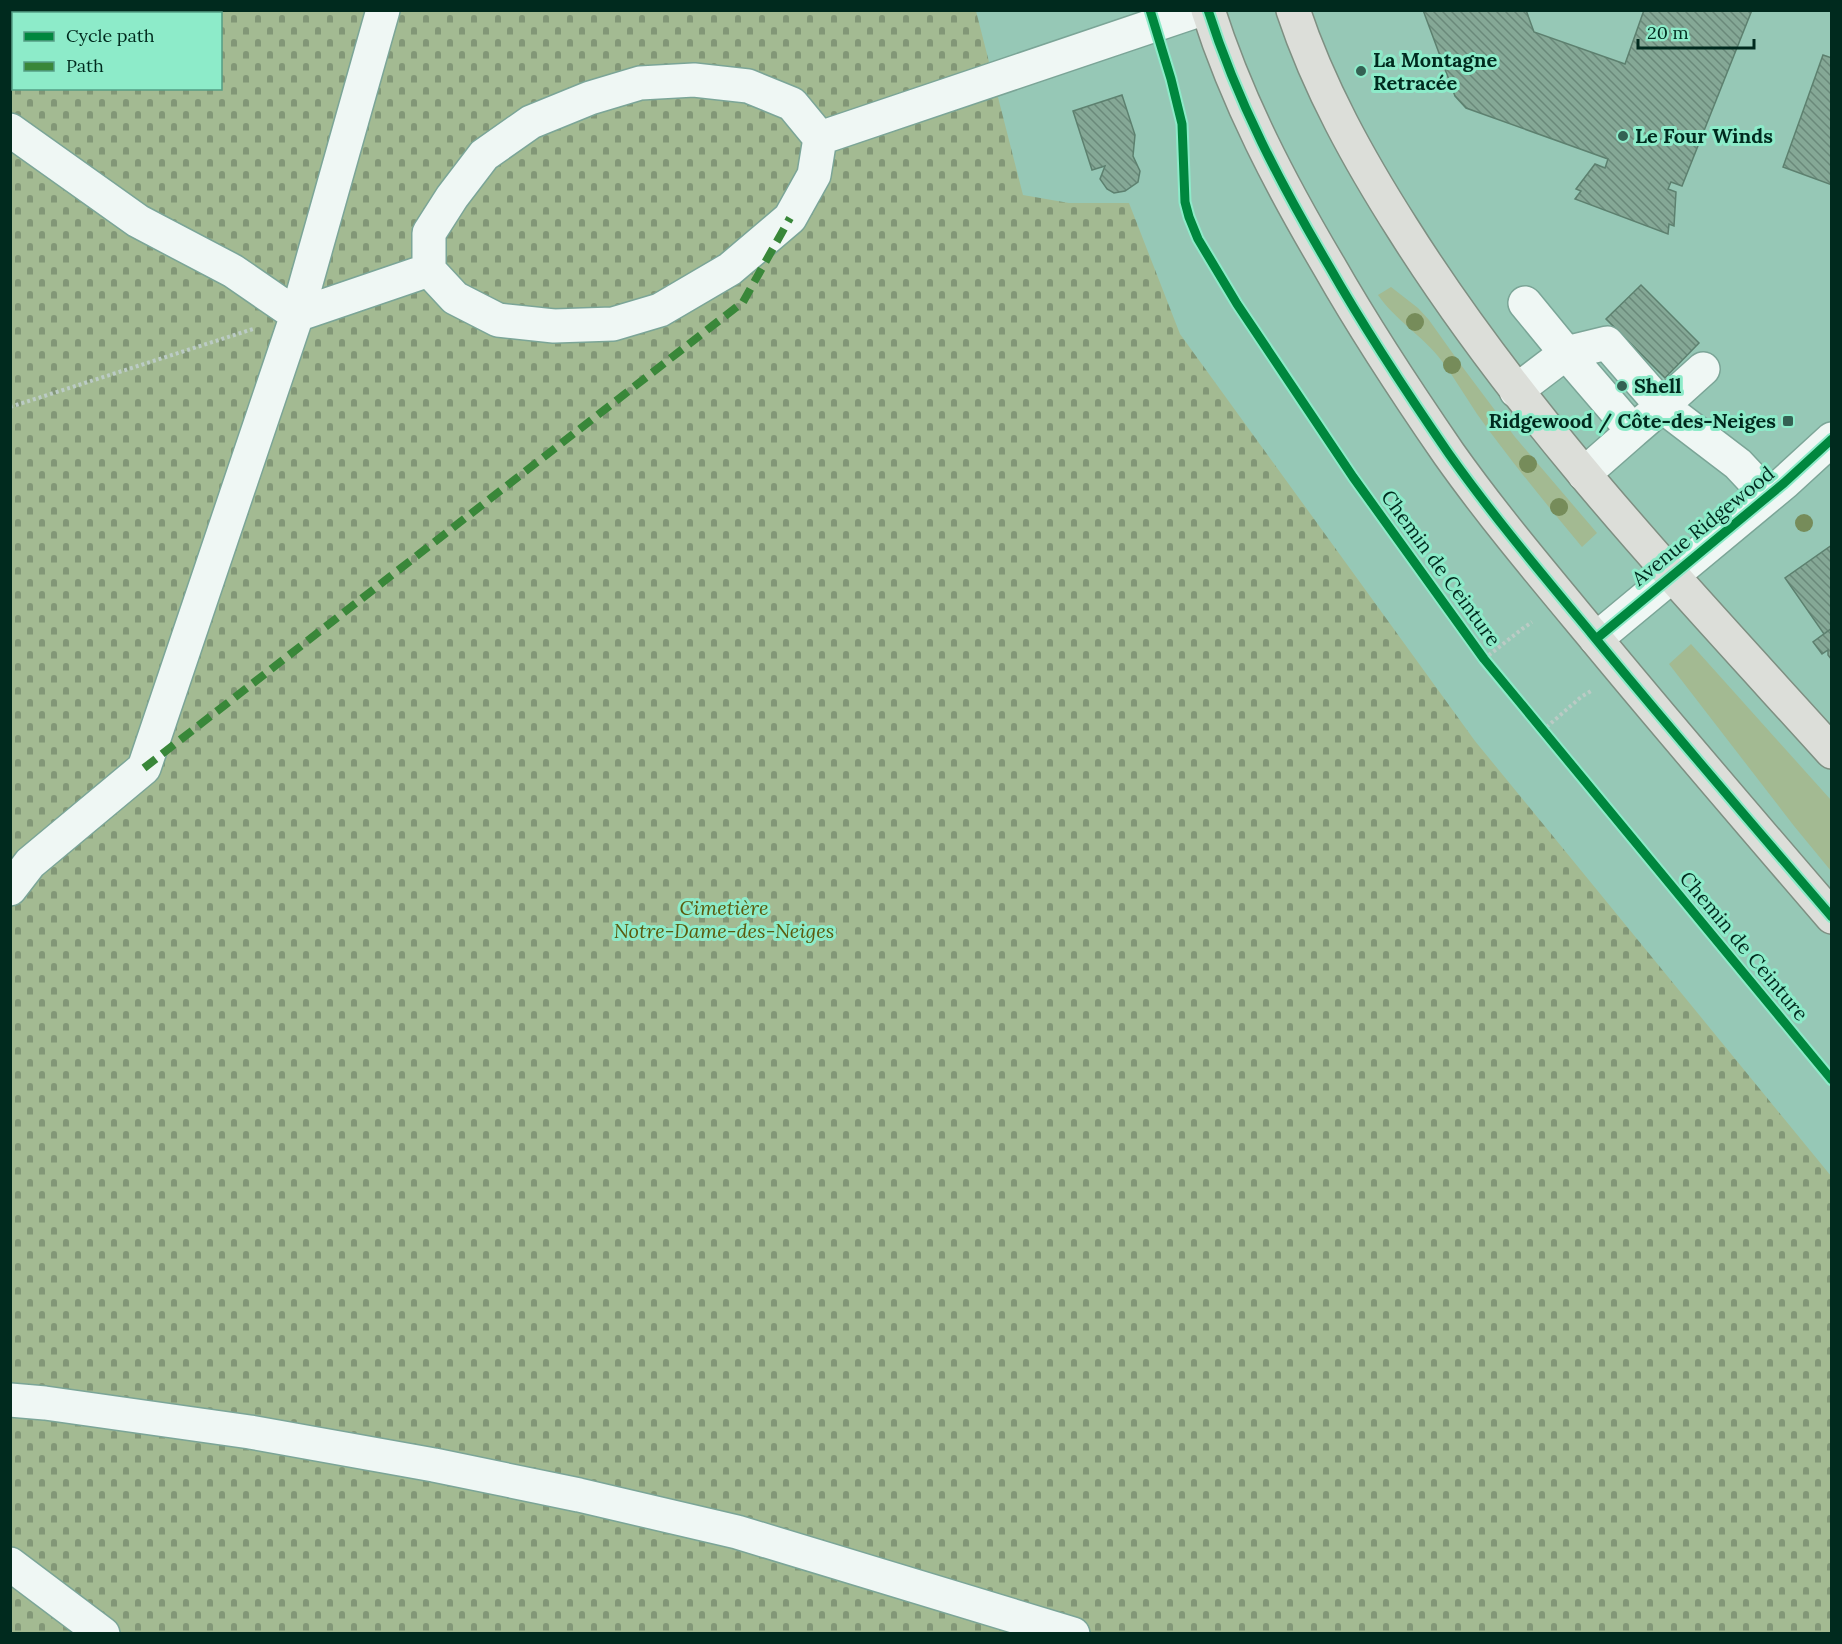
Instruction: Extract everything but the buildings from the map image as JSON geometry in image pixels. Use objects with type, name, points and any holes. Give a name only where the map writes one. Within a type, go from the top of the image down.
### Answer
[{"type":"main road","points":[[1208,10],[1217,39],[1244,105],[1273,165],[1360,320],[1417,406],[1515,540],[1832,917]]},
{"type":"main road","points":[[1293,10],[1322,85],[1372,179],[1436,280],[1516,391],[1584,474],[1832,752]]},
{"type":"street","points":[[10,889],[30,863],[144,768],[297,315],[383,10]]},
{"type":"street","points":[[820,138],[1199,10]]},
{"type":"street","points":[[694,80],[748,86],[792,104],[820,138],[814,174],[790,218],[730,269],[660,310],[613,324],[554,326],[498,320],[455,298],[429,270],[429,233],[452,196],[484,155],[531,122],[590,98],[640,83],[694,80]]},
{"type":"street","points":[[10,130],[138,221],[233,271],[297,315]]},
{"type":"street","points":[[297,315],[429,270]]},
{"type":"street","points":[[1525,303],[1633,432]]},
{"type":"street","points":[[1516,391],[1566,353],[1613,338],[1662,406],[1738,464],[1768,496]]},
{"type":"street","points":[[1584,474],[1703,369]]},
{"type":"street","name":"Avenue Ridgewood","points":[[1596,639],[1802,468],[1832,439]]},
{"type":"street","points":[[10,1400],[250,1432],[434,1465],[579,1495],[737,1532],[1073,1634]]},
{"type":"street","points":[[10,1564],[103,1634]]},
{"type":"path","points":[[10,407],[297,315]]},
{"type":"path","points":[[1484,659],[1532,622]]},
{"type":"path","points":[[1542,731],[1591,691]]},
{"type":"path","points":[[1535,722],[1550,740]]},
{"type":"green space","name":"Cimetière Notre-Dame-des-Neiges","points":[[11,11],[976,11],[1023,195],[1069,203],[1129,203],[1180,334],[1475,741],[1831,1176],[1831,1633],[11,1634]]},
{"type":"green space","points":[[1391,287],[1418,308],[1429,320],[1515,437],[1597,533],[1582,547],[1502,448],[1441,360],[1378,295]]},
{"type":"green space","points":[[1691,644],[1831,800],[1831,871],[1669,664]]},
{"type":"marked path","points":[[144,768],[743,302],[790,218]]},
{"type":"cycle path","name":"Chemin de Ceinture","points":[[1150,10],[1182,124],[1185,202],[1189,217],[1198,239],[1237,304],[1353,477],[1484,659],[1832,1080]]},
{"type":"cycle path","points":[[1208,10],[1246,110],[1294,205],[1372,338],[1449,454],[1554,589],[1832,917]]},
{"type":"cycle path","points":[[1596,639],[1784,483],[1832,439]]},
{"type":"place","name":"La Montagne Retracée","points":[[1361,71]]},
{"type":"place","name":"Le Four Winds","points":[[1623,136]]},
{"type":"place","name":"Shell","points":[[1622,386]]},
{"type":"place","name":"Ridgewood / Côte-des-Neiges","points":[[1788,421]]}]
